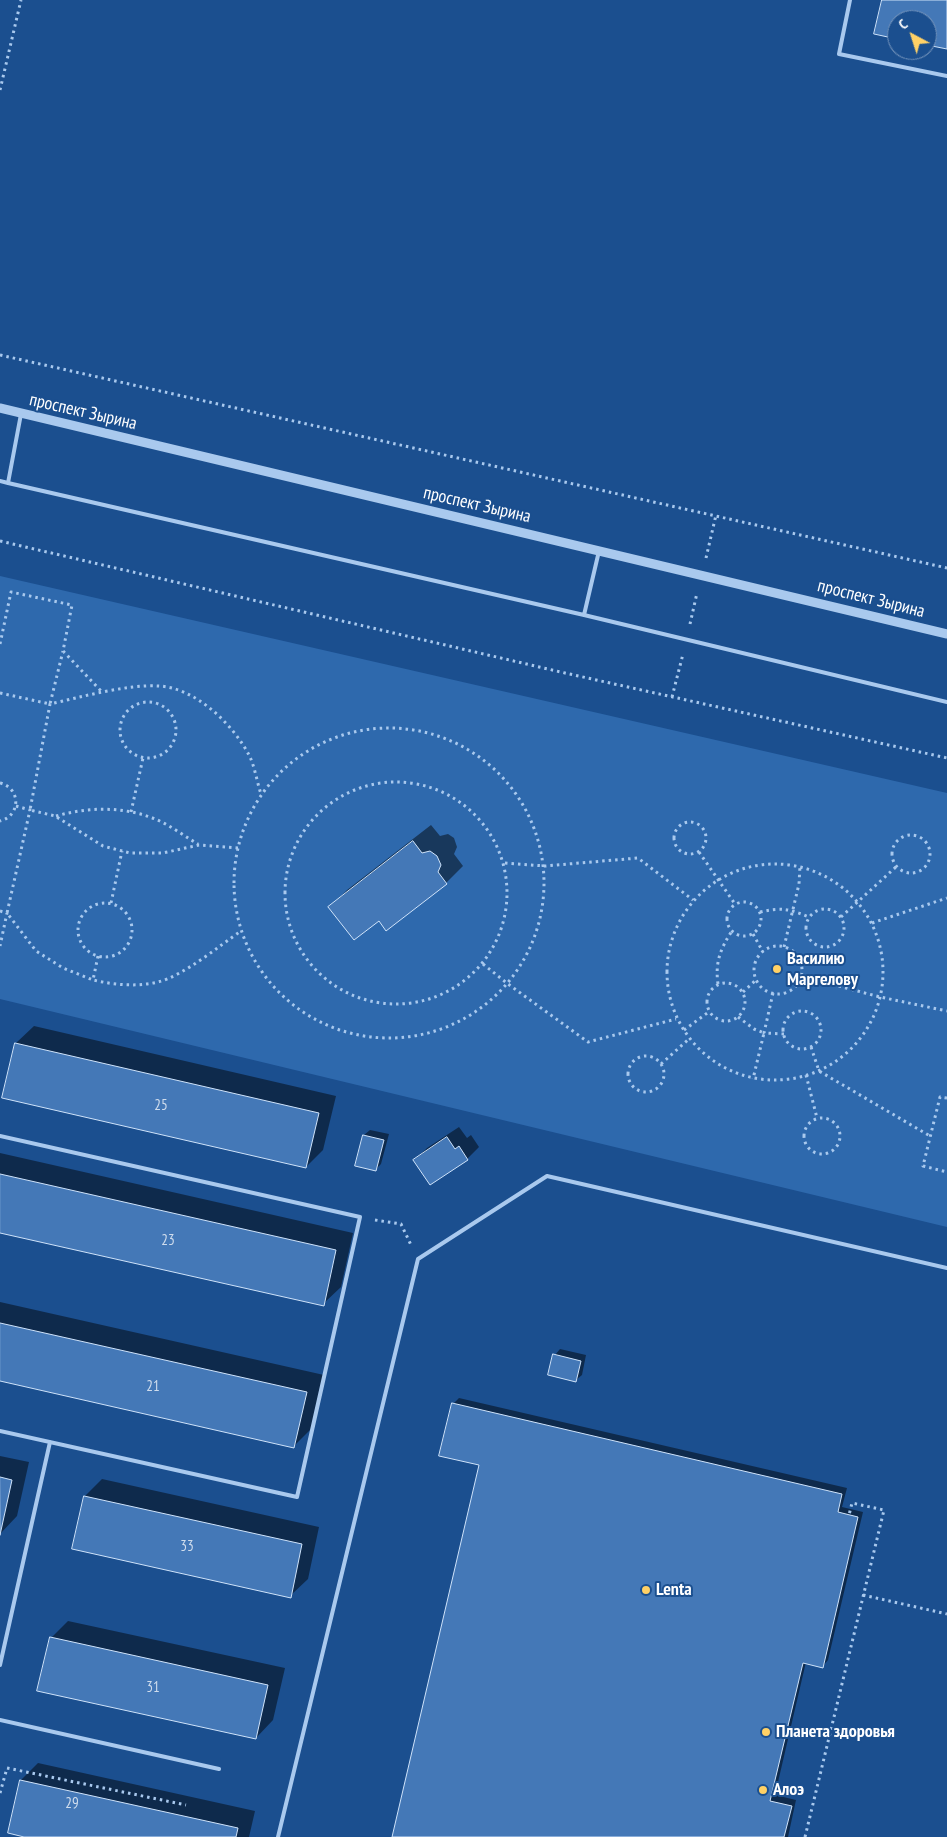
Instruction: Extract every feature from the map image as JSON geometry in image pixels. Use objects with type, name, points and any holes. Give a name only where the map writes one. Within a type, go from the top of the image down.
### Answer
[{"type":"street","name":"проспект Зырина","points":[[0,408],[947,634]]},
{"type":"lane","points":[[850,0],[838,54],[947,76]]},
{"type":"lane","points":[[8,483],[22,414]]},
{"type":"lane","points":[[0,481],[687,639],[947,702]]},
{"type":"lane","points":[[584,615],[599,550]]},
{"type":"lane","points":[[0,1136],[360,1217],[297,1497],[0,1431]]},
{"type":"lane","points":[[278,1837],[418,1259],[547,1176],[947,1268]]},
{"type":"lane","points":[[0,1665],[50,1442]]},
{"type":"lane","points":[[0,1720],[219,1769]]},
{"type":"path","points":[[0,90],[21,0]]},
{"type":"path","points":[[0,355],[947,568]]},
{"type":"path","points":[[672,697],[716,515]]},
{"type":"path","points":[[0,541],[672,697],[947,758]]},
{"type":"path","points":[[0,644],[11,592],[72,605],[0,946]]},
{"type":"path","points":[[63,650],[102,692]]},
{"type":"path","points":[[0,693],[50,704],[102,692],[130,688],[160,686],[185,693],[206,704],[226,722],[250,757],[261,794]]},
{"type":"path","points":[[145,701],[154,702],[170,712],[175,721],[176,731],[169,749],[161,755],[143,758],[127,749],[122,742],[120,724],[129,708],[145,701]]},
{"type":"path","points":[[401,727],[454,740],[498,770],[530,814],[545,866],[544,908],[531,949],[508,984],[469,1017],[422,1035],[371,1038],[322,1024],[281,995],[257,965],[241,931],[234,889],[238,848],[247,820],[261,794],[299,756],[348,732],[401,727]]},
{"type":"path","points":[[131,812],[143,758]]},
{"type":"path","points":[[393,780],[430,785],[463,802],[489,829],[505,863],[509,898],[501,933],[483,964],[455,988],[420,1002],[383,1004],[347,994],[317,972],[295,942],[285,906],[286,869],[300,835],[324,806],[357,788],[393,780]]},
{"type":"path","points":[[0,783],[15,793],[16,806],[10,816],[0,821]]},
{"type":"path","points":[[16,806],[55,816],[103,846],[130,853],[163,853],[199,845],[238,848]]},
{"type":"path","points":[[55,816],[72,811],[113,808],[155,819],[199,845]]},
{"type":"path","points":[[695,822],[703,829],[706,839],[703,848],[699,852],[688,854],[678,850],[674,845],[674,834],[680,824],[695,822]]},
{"type":"path","points":[[906,835],[913,835],[924,840],[930,850],[925,867],[920,871],[908,872],[898,866],[892,854],[896,843],[906,835]]},
{"type":"path","points":[[111,903],[122,851]]},
{"type":"path","points":[[699,852],[735,904]]},
{"type":"path","points":[[505,863],[545,866],[638,858],[693,900]]},
{"type":"path","points":[[777,864],[800,866],[822,874],[842,887],[857,902],[872,923],[882,959],[883,978],[880,997],[872,1020],[858,1041],[840,1058],[819,1071],[786,1080],[753,1078],[722,1067],[695,1047],[676,1019],[667,989],[667,958],[676,927],[693,900],[710,884],[731,873],[753,866],[777,864]]},
{"type":"path","points":[[784,947],[799,884],[800,866]]},
{"type":"path","points":[[841,917],[898,866]]},
{"type":"path","points":[[872,923],[947,898]]},
{"type":"path","points":[[745,901],[750,902],[760,912],[762,922],[753,934],[741,936],[732,931],[728,925],[728,913],[735,904],[745,901]]},
{"type":"path","points":[[111,903],[119,906],[130,920],[132,937],[122,951],[106,957],[98,956],[89,952],[83,946],[79,937],[80,919],[93,906],[111,903]]},
{"type":"path","points":[[760,912],[777,908],[793,910],[809,917]]},
{"type":"path","points":[[825,908],[832,909],[841,917],[844,923],[842,936],[839,941],[828,947],[821,947],[810,940],[806,929],[809,917],[813,912],[825,908]]},
{"type":"path","points":[[0,911],[7,913],[36,951],[63,968],[93,980],[110,984],[132,985],[160,982],[181,972],[241,931]]},
{"type":"path","points":[[718,984],[716,970],[719,953],[732,931]]},
{"type":"path","points":[[753,934],[763,952]]},
{"type":"path","points":[[777,946],[784,947],[797,955],[802,969],[801,976],[794,988],[787,992],[773,993],[760,986],[755,964],[763,952],[777,946]]},
{"type":"path","points":[[93,980],[98,956]]},
{"type":"path","points":[[483,964],[588,1042],[676,1019]]},
{"type":"path","points":[[801,976],[880,997],[947,1011]]},
{"type":"path","points":[[743,992],[757,979]]},
{"type":"path","points":[[726,982],[733,984],[743,992],[745,1006],[738,1017],[722,1021],[712,1016],[707,1005],[707,998],[718,984],[726,982]]},
{"type":"path","points":[[753,1078],[773,993]]},
{"type":"path","points":[[684,1030],[710,1011]]},
{"type":"path","points":[[795,1012],[808,1013],[821,1026],[819,1038],[811,1046],[800,1049],[794,1047],[786,1039],[784,1027],[790,1016],[795,1012]]},
{"type":"path","points":[[738,1017],[754,1029],[764,1033],[784,1034]]},
{"type":"path","points":[[661,1064],[690,1038]]},
{"type":"path","points":[[811,1046],[819,1071],[930,1136]]},
{"type":"path","points":[[640,1057],[652,1057],[661,1064],[665,1075],[661,1086],[656,1090],[644,1093],[633,1087],[629,1082],[628,1070],[630,1064],[640,1057]]},
{"type":"path","points":[[806,1075],[817,1118]]},
{"type":"path","points":[[947,1098],[940,1097],[923,1166],[947,1172]]},
{"type":"path","points":[[823,1117],[834,1122],[840,1133],[838,1146],[828,1154],[817,1154],[807,1147],[804,1142],[803,1136],[807,1124],[817,1118],[823,1117]]},
{"type":"path","points":[[360,1217],[401,1224],[418,1259]]},
{"type":"path","points":[[805,1837],[884,1510],[852,1503],[848,1515]]},
{"type":"path","points":[[864,1595],[947,1614]]},
{"type":"path","points":[[0,1793],[7,1768],[186,1805]]},
{"type":"shaded area","points":[[0,576],[947,793],[947,1227],[0,999]]},
{"type":"building","points":[[882,0],[947,0],[947,49],[937,47],[937,10],[887,10],[887,37],[874,34]]},
{"type":"building","points":[[413,841],[422,853],[430,851],[437,856],[441,865],[438,872],[447,884],[386,931],[379,921],[354,940],[328,907]]},
{"type":"building","points":[[15,1043],[319,1113],[306,1168],[2,1098]]},
{"type":"building","points":[[363,1135],[384,1140],[376,1171],[355,1166]]},
{"type":"building","points":[[447,1137],[455,1149],[459,1146],[468,1160],[430,1185],[413,1160]]},
{"type":"building","points":[[0,1174],[336,1250],[324,1306],[0,1233]]},
{"type":"building","points":[[0,1323],[307,1392],[294,1448],[0,1381]]},
{"type":"building","points":[[553,1354],[581,1361],[576,1382],[548,1375]]},
{"type":"building","name":"Lenta","points":[[452,1403],[842,1494],[838,1512],[858,1517],[823,1668],[803,1663],[770,1801],[792,1806],[784,1837],[392,1837],[479,1465],[439,1456]]},
{"type":"building","points":[[0,1477],[12,1480],[0,1535]]},
{"type":"building","points":[[84,1496],[302,1544],[291,1598],[72,1549]]},
{"type":"building","points":[[50,1637],[268,1685],[256,1739],[37,1691]]},
{"type":"building","points":[[20,1780],[238,1828],[236,1837],[24,1837],[8,1833]]},
{"type":"place","name":"Василию Маргелову","points":[[777,969]]},
{"type":"place","name":"Lenta","points":[[646,1590]]},
{"type":"place","name":"Планета здоровья","points":[[766,1732]]},
{"type":"place","name":"Алоэ","points":[[763,1790]]}]
